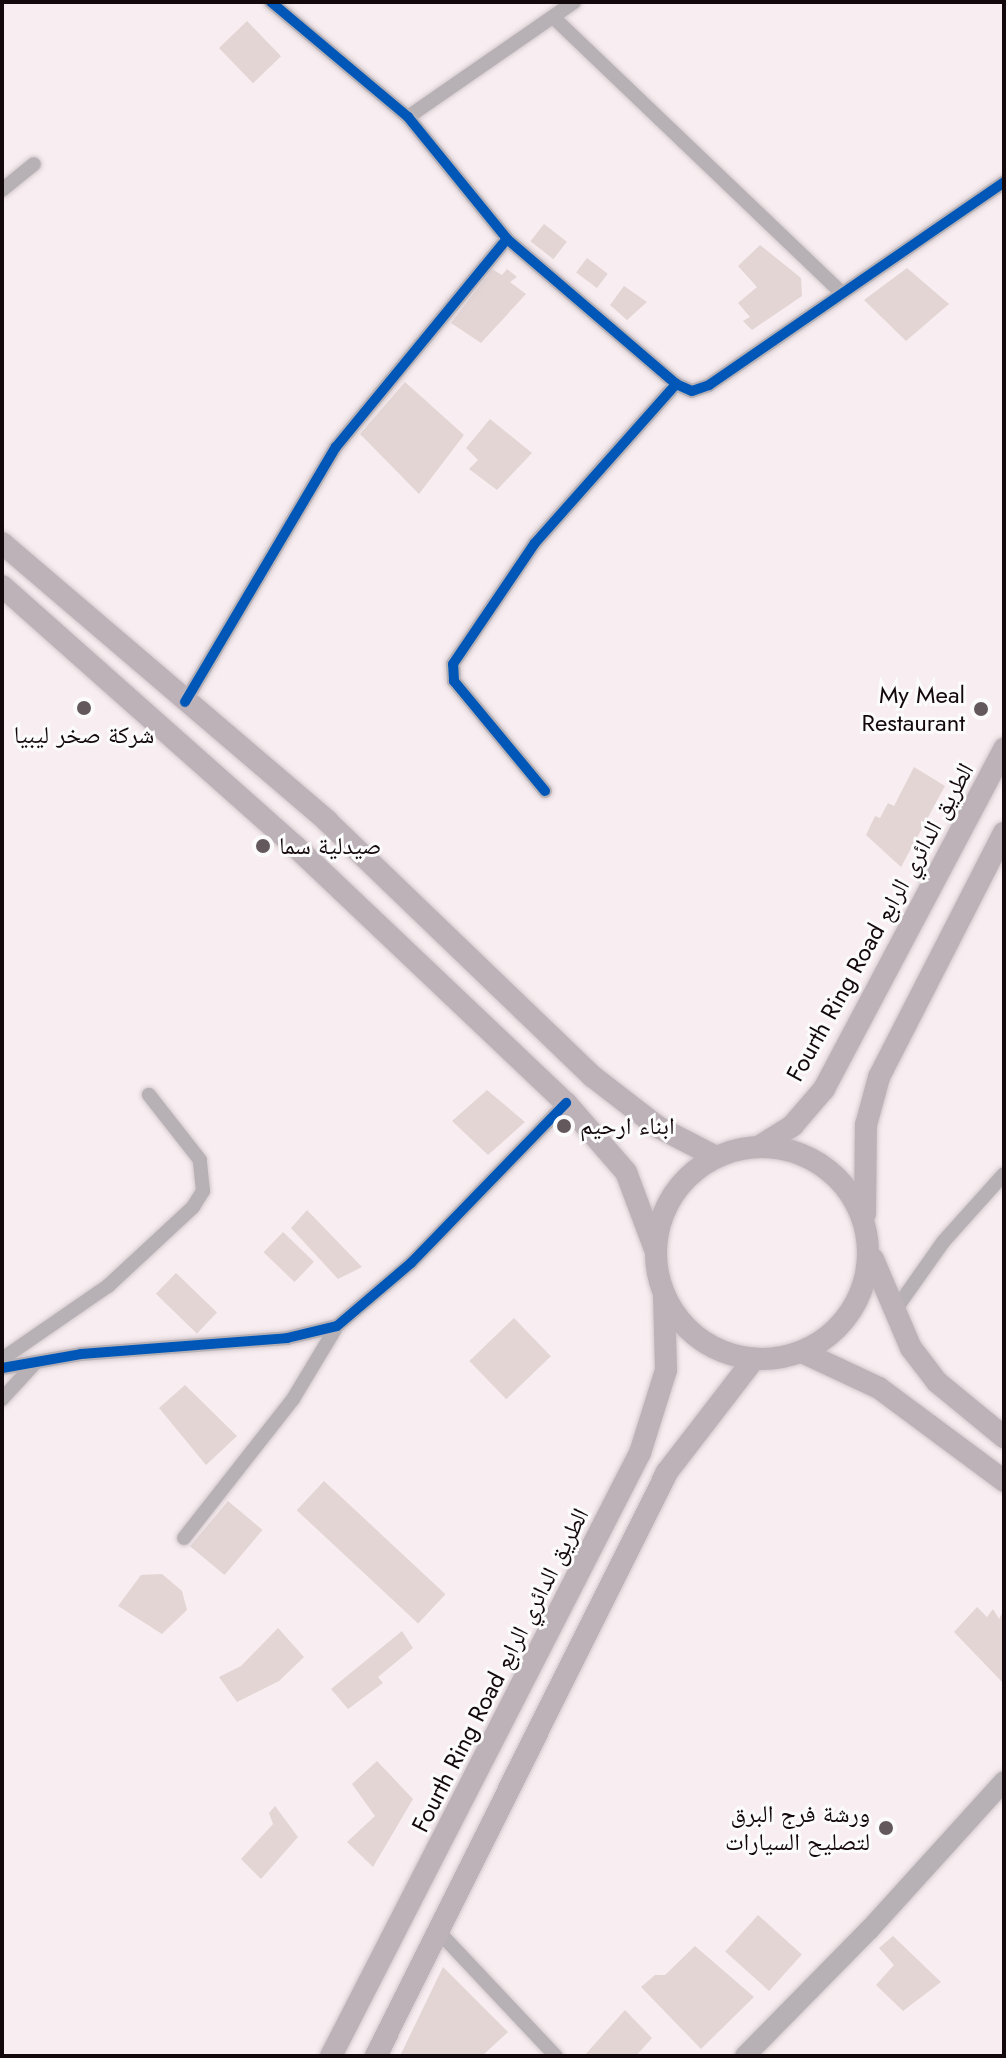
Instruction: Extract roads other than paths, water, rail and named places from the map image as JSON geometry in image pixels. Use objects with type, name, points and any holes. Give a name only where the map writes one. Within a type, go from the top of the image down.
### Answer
[{"type":"main road","points":[[2,543],[327,821],[602,1086],[658,1127],[716,1157]]},
{"type":"main road","points":[[2,586],[296,847],[566,1103],[626,1172],[655,1249],[664,1295],[700,1339],[754,1359],[802,1352],[831,1335],[853,1310],[866,1279],[869,1246]]},
{"type":"main road","name":"Fourth Ring Road الطريق الدائري الرابع","points":[[760,1146],[793,1125],[824,1089],[1004,749]]},
{"type":"main road","points":[[1004,833],[879,1077],[866,1125],[865,1224],[869,1246],[893,1313],[937,1382],[1004,1437]]},
{"type":"main road","points":[[655,1249],[673,1195],[696,1169],[716,1157],[760,1146],[784,1148],[826,1167],[843,1183],[865,1224]]},
{"type":"main road","name":"Fourth Ring Road الطريق الدائري الرابع","points":[[331,2056],[640,1453],[666,1370],[664,1295]]},
{"type":"main road","points":[[802,1352],[879,1388],[1004,1481]]},
{"type":"main road","points":[[376,2056],[667,1472],[754,1359]]},
{"type":"street","points":[[271,2],[408,117],[507,239],[676,384],[692,391],[709,385],[1004,182]]},
{"type":"street","points":[[408,117],[574,2]]},
{"type":"street","points":[[553,17],[842,293]]},
{"type":"street","points":[[2,190],[34,164]]},
{"type":"street","points":[[185,702],[336,447],[507,239]]},
{"type":"street","points":[[545,791],[454,681],[453,664],[535,543],[676,384]]},
{"type":"street","points":[[2,1359],[108,1286],[203,1191],[200,1160],[149,1095]]},
{"type":"street","points":[[184,1538],[293,1399],[337,1326],[411,1263],[566,1103]]},
{"type":"street","points":[[893,1313],[943,1242],[1004,1174]]},
{"type":"street","points":[[2,1368],[36,1362],[287,1338],[337,1326]]},
{"type":"street","points":[[2,1399],[36,1362]]},
{"type":"street","points":[[745,2056],[869,1930],[1004,1781]]},
{"type":"street","points":[[438,1931],[556,2056]]},
{"type":"place","name":"شركة صخر ليبيا","points":[[84,708]]},
{"type":"place","name":"My Meal Restaurant","points":[[981,709]]},
{"type":"place","name":"صيدلية سما","points":[[263,846]]},
{"type":"place","name":"ابناء ارحيم","points":[[564,1126]]},
{"type":"place","name":"ورشة فرج البرق لتصليح السيارات","points":[[886,1828]]}]
